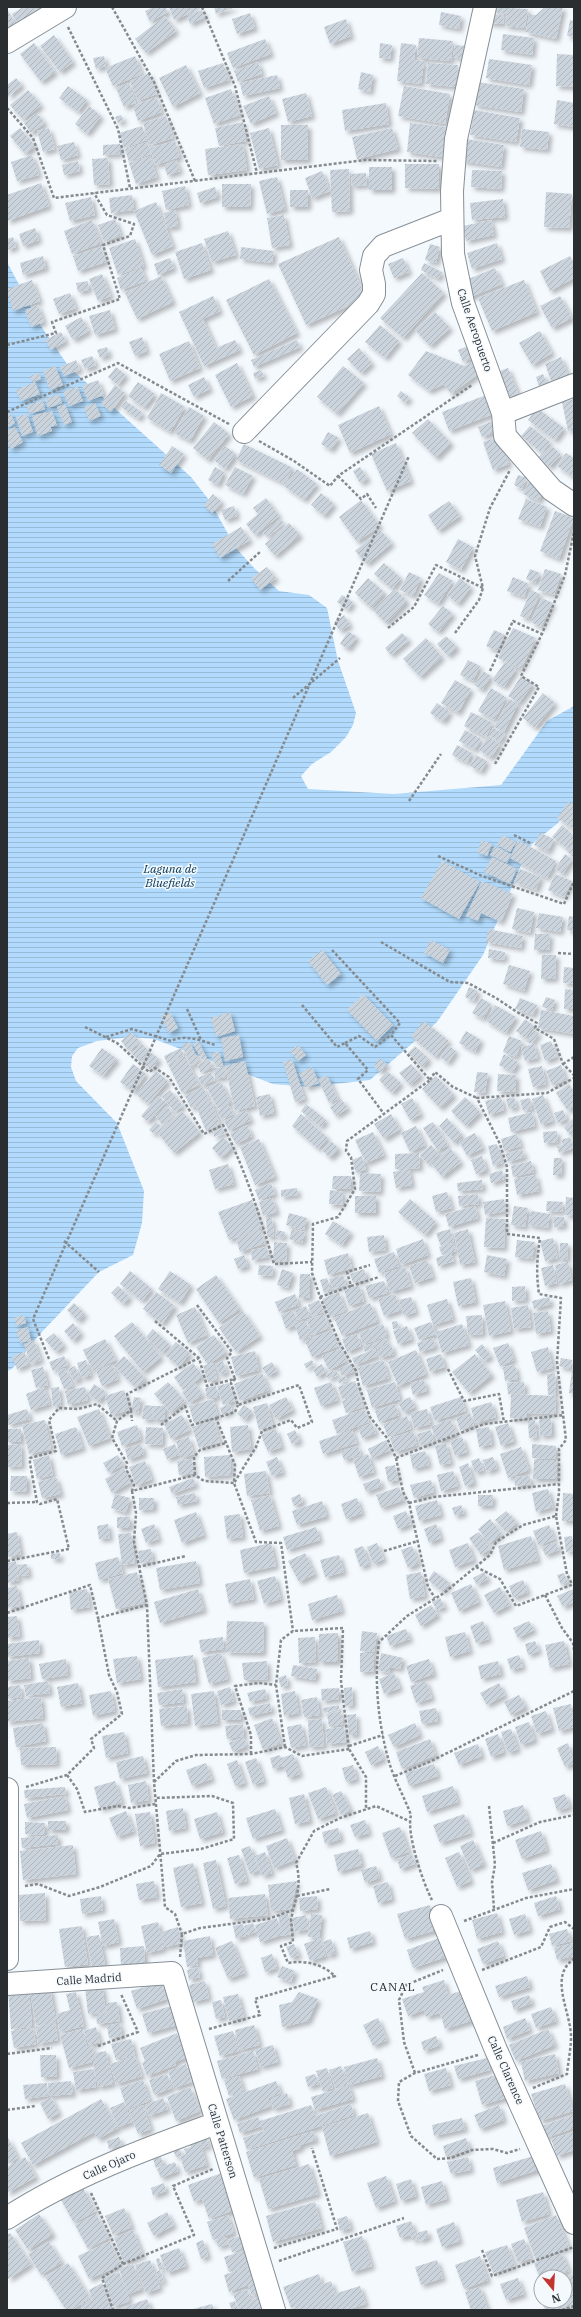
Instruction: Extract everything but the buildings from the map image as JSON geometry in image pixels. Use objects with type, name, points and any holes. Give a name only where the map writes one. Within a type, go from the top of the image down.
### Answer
[{"type":"street","name":"Calle Aeropuerto","points":[[485,7],[456,139],[452,191],[452,254],[464,302],[503,413],[505,436],[519,454],[552,490],[574,505]]},
{"type":"street","points":[[7,42],[62,9]]},
{"type":"street","points":[[244,432],[368,304],[374,294],[374,284],[371,270],[374,256],[383,246],[452,219]]},
{"type":"street","points":[[503,413],[574,385]]},
{"type":"street","points":[[7,1791],[7,1959]]},
{"type":"street","name":"Calle Clarence","points":[[443,1922],[496,2050],[574,2223]]},
{"type":"street","name":"Calle Patterson","points":[[172,1973],[274,2310]]},
{"type":"street","name":"Calle Madrid","points":[[7,1984],[172,1973]]},
{"type":"street","name":"Calle Ojaro","points":[[7,2218],[43,2195],[126,2156],[217,2123]]},
{"type":"path","points":[[112,7],[154,82],[195,181]]},
{"type":"path","points":[[202,7],[235,86],[257,174]]},
{"type":"path","points":[[62,9],[118,129],[130,188]]},
{"type":"path","points":[[7,108],[33,138],[54,198],[365,160],[455,162]]},
{"type":"path","points":[[7,345],[56,333],[52,322],[120,299],[103,245],[130,236],[134,224],[107,215],[94,193]]},
{"type":"path","points":[[7,412],[118,363],[294,461],[330,486],[338,476],[489,373]]},
{"type":"path","points":[[455,633],[479,600],[483,588],[475,556],[490,508],[519,454]]},
{"type":"path","points":[[49,1359],[32,1319],[409,456]]},
{"type":"path","points":[[338,476],[361,499],[367,494],[376,508]]},
{"type":"path","points":[[495,764],[539,687],[521,676],[542,634],[565,575],[574,532]]},
{"type":"path","points":[[228,581],[261,551]]},
{"type":"path","points":[[388,628],[414,607],[436,565],[483,588]]},
{"type":"path","points":[[490,671],[513,622],[542,634]]},
{"type":"path","points":[[293,698],[340,658]]},
{"type":"path","points":[[409,800],[441,754]]},
{"type":"path","points":[[514,835],[532,844]]},
{"type":"path","points":[[438,856],[482,876],[564,904],[574,881]]},
{"type":"path","points":[[381,942],[450,982],[468,983],[537,1023],[535,1028],[554,1039],[563,1064],[574,1077],[547,1093],[477,1098],[453,1086],[435,1072],[430,1080],[347,1141],[346,1151],[351,1157],[355,1188],[338,1217],[313,1224],[312,1272],[320,1297],[339,1342],[356,1371],[359,1386],[370,1417],[380,1432],[387,1438],[396,1458],[403,1492],[409,1503],[428,1587],[435,1598]]},
{"type":"path","points":[[302,1005],[337,1047],[359,1036],[375,1047],[391,1035],[400,1023],[332,950]]},
{"type":"path","points":[[558,953],[574,954]]},
{"type":"path","points":[[187,1009],[201,1040]]},
{"type":"path","points":[[85,1027],[117,1043],[149,1072],[155,1068],[168,1077],[204,1134],[223,1125],[243,1166],[259,1210],[274,1264],[312,1262]]},
{"type":"path","points":[[105,1037],[132,1029],[171,1041],[179,1037],[201,1040],[215,1045]]},
{"type":"path","points":[[391,1035],[430,1080]]},
{"type":"path","points":[[345,1043],[368,1070],[358,1079],[384,1114]]},
{"type":"path","points":[[563,1064],[574,1057]]},
{"type":"path","points":[[476,1566],[500,1579],[516,1606],[573,1584],[567,1574],[556,1516],[559,1484],[559,1449],[566,1440],[557,1362],[561,1298],[539,1294],[535,1270],[539,1257],[540,1238],[507,1234],[507,1167],[500,1144],[477,1098]]},
{"type":"path","points":[[64,1240],[99,1272]]},
{"type":"path","points":[[351,1286],[347,1272],[370,1265]]},
{"type":"path","points":[[320,1297],[379,1277]]},
{"type":"path","points":[[197,1305],[232,1352],[227,1358],[235,1379]]},
{"type":"path","points":[[155,1322],[199,1358],[207,1386],[235,1379]]},
{"type":"path","points":[[132,1421],[127,1394],[199,1358]]},
{"type":"path","points":[[448,1369],[464,1401],[499,1394],[504,1422]]},
{"type":"path","points":[[161,1425],[185,1406],[192,1425],[235,1412],[238,1405],[231,1383],[235,1379]]},
{"type":"path","points":[[234,1483],[256,1447],[262,1431],[291,1420],[297,1428],[312,1422],[299,1385],[238,1405]]},
{"type":"path","points":[[37,1502],[30,1458],[56,1451],[50,1420],[59,1408],[78,1409],[97,1404],[117,1421]]},
{"type":"path","points":[[131,1410],[117,1421],[112,1438],[127,1463],[126,1468],[134,1485],[132,1491],[136,1513],[134,1542],[147,1605],[154,1782],[165,1907],[175,1914],[182,1934],[182,1954],[172,1973]]},
{"type":"path","points":[[396,1458],[484,1424],[564,1415]]},
{"type":"path","points":[[216,1418],[235,1465],[234,1483],[256,1542],[281,1542],[293,1631]]},
{"type":"path","points":[[195,1475],[194,1457],[200,1450],[226,1443]]},
{"type":"path","points":[[132,1491],[195,1475],[204,1481],[234,1483]]},
{"type":"path","points":[[409,1503],[434,1497],[559,1484]]},
{"type":"path","points":[[7,1503],[37,1502],[40,1504],[57,1499],[69,1549],[7,1561]]},
{"type":"path","points":[[556,1516],[523,1525],[496,1542],[490,1555],[435,1598],[407,1616],[379,1642],[377,1680],[383,1734],[388,1758],[411,1815],[409,1821],[422,1874],[443,1922],[494,1909],[526,1898],[574,1889]]},
{"type":"path","points":[[384,1552],[418,1541]]},
{"type":"path","points":[[138,1567],[186,1556]]},
{"type":"path","points":[[7,1613],[90,1585],[109,1675],[117,1692],[122,1714],[91,1739],[94,1748],[67,1775],[7,1791]]},
{"type":"path","points":[[545,1595],[562,1628],[573,1643],[574,1650]]},
{"type":"path","points":[[98,1618],[147,1605]]},
{"type":"path","points":[[285,1747],[276,1685],[280,1640],[293,1631],[343,1628],[341,1681],[349,1748],[366,1777],[366,1810]]},
{"type":"path","points":[[251,1754],[251,1735],[235,1686],[259,1683],[276,1685]]},
{"type":"path","points":[[395,1776],[429,1762],[574,1690]]},
{"type":"path","points":[[154,1782],[176,1761],[196,1755],[251,1754],[285,1747],[302,1756],[349,1748],[383,1734]]},
{"type":"path","points":[[67,1775],[78,1789],[85,1812],[117,1806],[130,1808],[156,1804]]},
{"type":"path","points":[[8,1889],[38,1884],[69,1896],[100,1887],[151,1866],[160,1854],[201,1849],[234,1839],[233,1803],[212,1796],[156,1798]]},
{"type":"path","points":[[191,2033],[260,2015],[255,1999],[335,1976],[327,1968],[302,1960],[288,1963],[281,1946],[293,1942],[291,1919],[297,1896],[299,1876],[296,1863],[314,1831],[340,1818],[376,1806],[409,1821]]},
{"type":"path","points":[[490,1806],[495,1865],[492,1882],[494,1909]]},
{"type":"path","points":[[493,1843],[540,1822],[574,1814]]},
{"type":"path","points":[[297,1896],[330,1889]]},
{"type":"path","points":[[182,1934],[200,1928],[268,1919],[293,1910]]},
{"type":"path","points":[[415,2073],[404,2042],[399,2000],[406,1985],[541,1947],[550,1927],[565,1922],[574,1929]]},
{"type":"path","points":[[517,2096],[567,2074],[571,2037],[569,2018],[562,1995],[562,1973],[566,1964],[574,1959]]},
{"type":"path","points":[[98,2046],[138,2032],[126,2003],[112,1978]]},
{"type":"path","points":[[7,2054],[52,2048]]},
{"type":"path","points":[[496,2050],[415,2073],[399,2082],[398,2101],[411,2136],[437,2159],[451,2158],[472,2150],[493,2150],[508,2153],[537,2142]]},
{"type":"path","points":[[7,2110],[35,2106]]},
{"type":"path","points":[[259,2260],[337,2229],[312,2148]]},
{"type":"path","points":[[112,2310],[102,2278],[123,2264],[194,2235],[173,2186],[229,2163]]},
{"type":"path","points":[[84,2176],[123,2264]]},
{"type":"path","points":[[259,2260],[404,2218]]},
{"type":"path","points":[[482,2250],[492,2276],[574,2247]]},
{"type":"path","points":[[562,2310],[574,2306]]},
{"type":"water","name":"Laguna de Bluefields","points":[[7,262],[41,326],[69,367],[191,477],[209,500],[236,548],[254,568],[279,591],[309,595],[327,608],[338,661],[356,713],[353,725],[346,737],[331,752],[312,764],[301,776],[308,789],[394,794],[501,785],[547,721],[574,706],[574,802],[558,823],[532,844],[527,851],[483,955],[437,1022],[370,1080],[309,1087],[273,1084],[154,1039],[131,1037],[97,1041],[78,1048],[72,1056],[71,1067],[76,1081],[117,1123],[144,1191],[142,1223],[133,1255],[99,1272],[39,1335],[12,1369],[7,1371]]},
{"type":"district","name":"CANAL","points":[[393,1987]]}]
